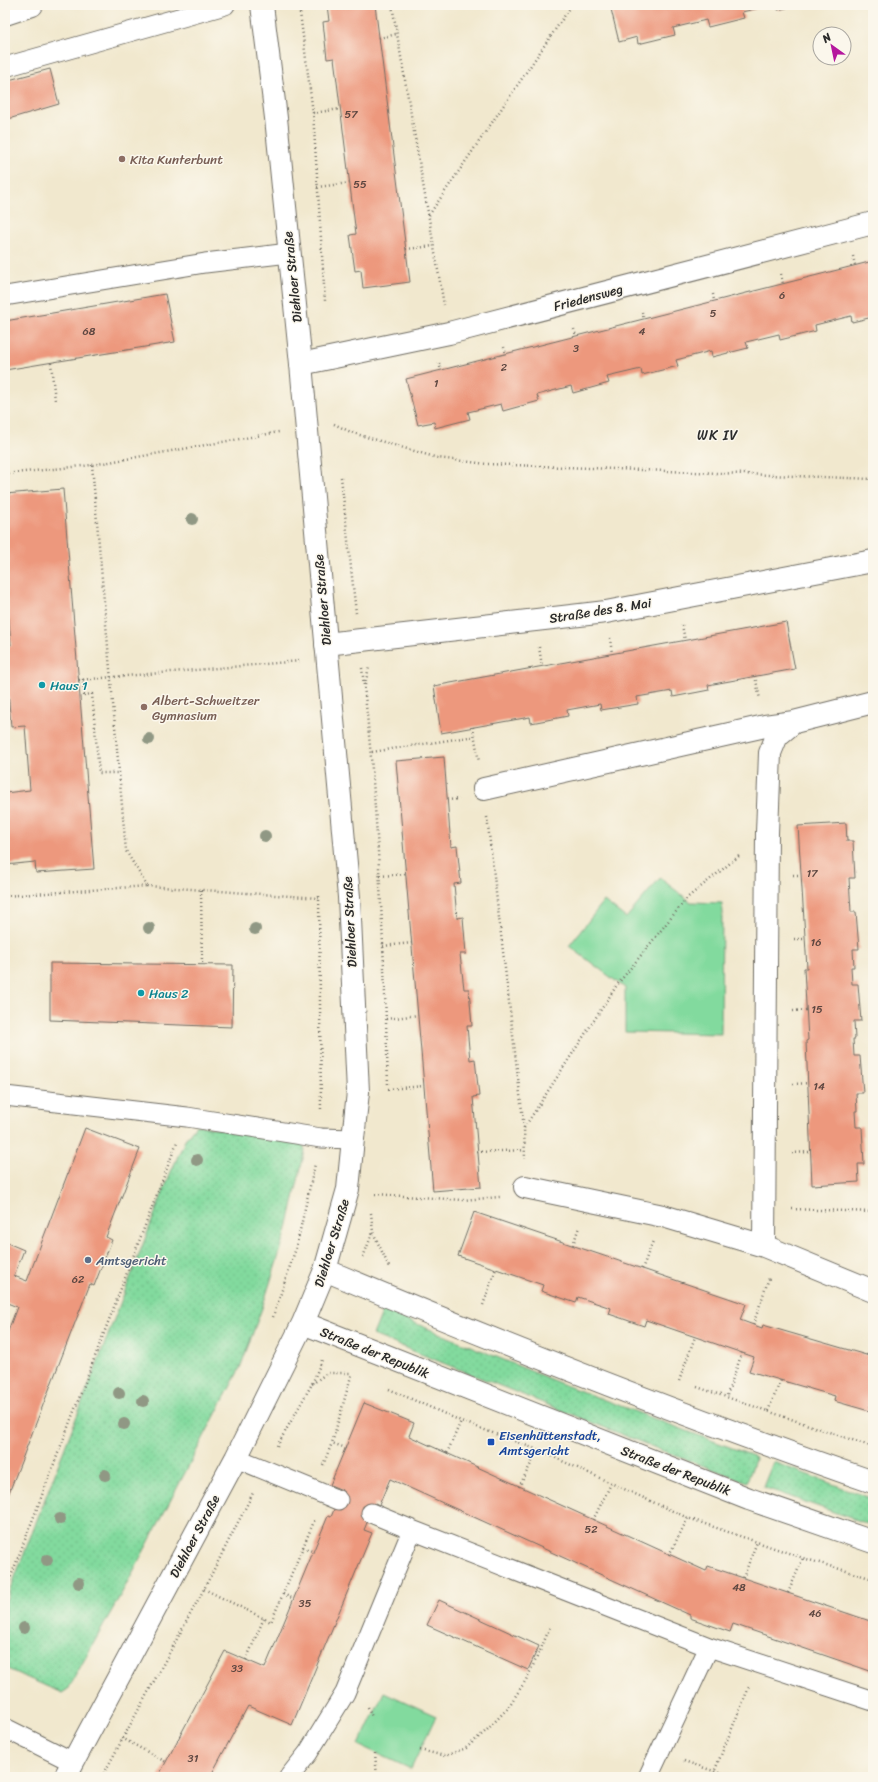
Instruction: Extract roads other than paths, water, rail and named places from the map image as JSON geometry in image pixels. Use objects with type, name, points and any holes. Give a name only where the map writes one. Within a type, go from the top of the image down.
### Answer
[{"type":"street","points":[[5,14],[32,5]]},
{"type":"street","name":"Diehloer Straße","points":[[69,1769],[236,1458],[303,1323],[325,1270],[348,1189],[358,1092],[349,897],[301,364],[276,118],[262,5]]},
{"type":"street","name":"Friedensweg","points":[[301,364],[449,333],[873,223]]},
{"type":"street","name":"Straße des 8. Mai","points":[[326,644],[606,612],[873,561]]},
{"type":"street","points":[[484,789],[765,726],[794,722],[873,702]]},
{"type":"street","points":[[771,1249],[766,1208],[767,833],[770,753],[777,736],[794,722]]},
{"type":"street","points":[[525,1187],[663,1216],[771,1249],[873,1291]]},
{"type":"street","points":[[325,1270],[612,1386],[757,1441],[873,1482]]},
{"type":"street","name":"Straße der Republik","points":[[303,1323],[749,1499],[873,1542]]},
{"type":"lane","points":[[5,67],[225,5]]},
{"type":"lane","points":[[5,296],[205,263],[289,253]]},
{"type":"lane","points":[[5,1096],[187,1117],[321,1138],[353,1139]]},
{"type":"lane","points":[[236,1458],[332,1497]]},
{"type":"lane","points":[[371,1513],[709,1647],[873,1701]]},
{"type":"lane","points":[[289,1777],[308,1753],[345,1693],[412,1530]]},
{"type":"lane","points":[[648,1777],[709,1647]]},
{"type":"lane","points":[[5,1728],[69,1769]]},
{"type":"place","name":"Kita Kunterbunt","points":[[122,159]]},
{"type":"place","name":"Haus 1","points":[[42,685]]},
{"type":"place","name":"Albert-Schweitzer Gymnasium","points":[[144,707]]},
{"type":"place","name":"Haus 2","points":[[141,993]]},
{"type":"place","name":"Amtsgericht","points":[[88,1260]]},
{"type":"place","name":"Eisenhüttenstadt, Amtsgericht","points":[[491,1442]]},
{"type":"district","name":"WK IV","points":[[718,435]]}]
